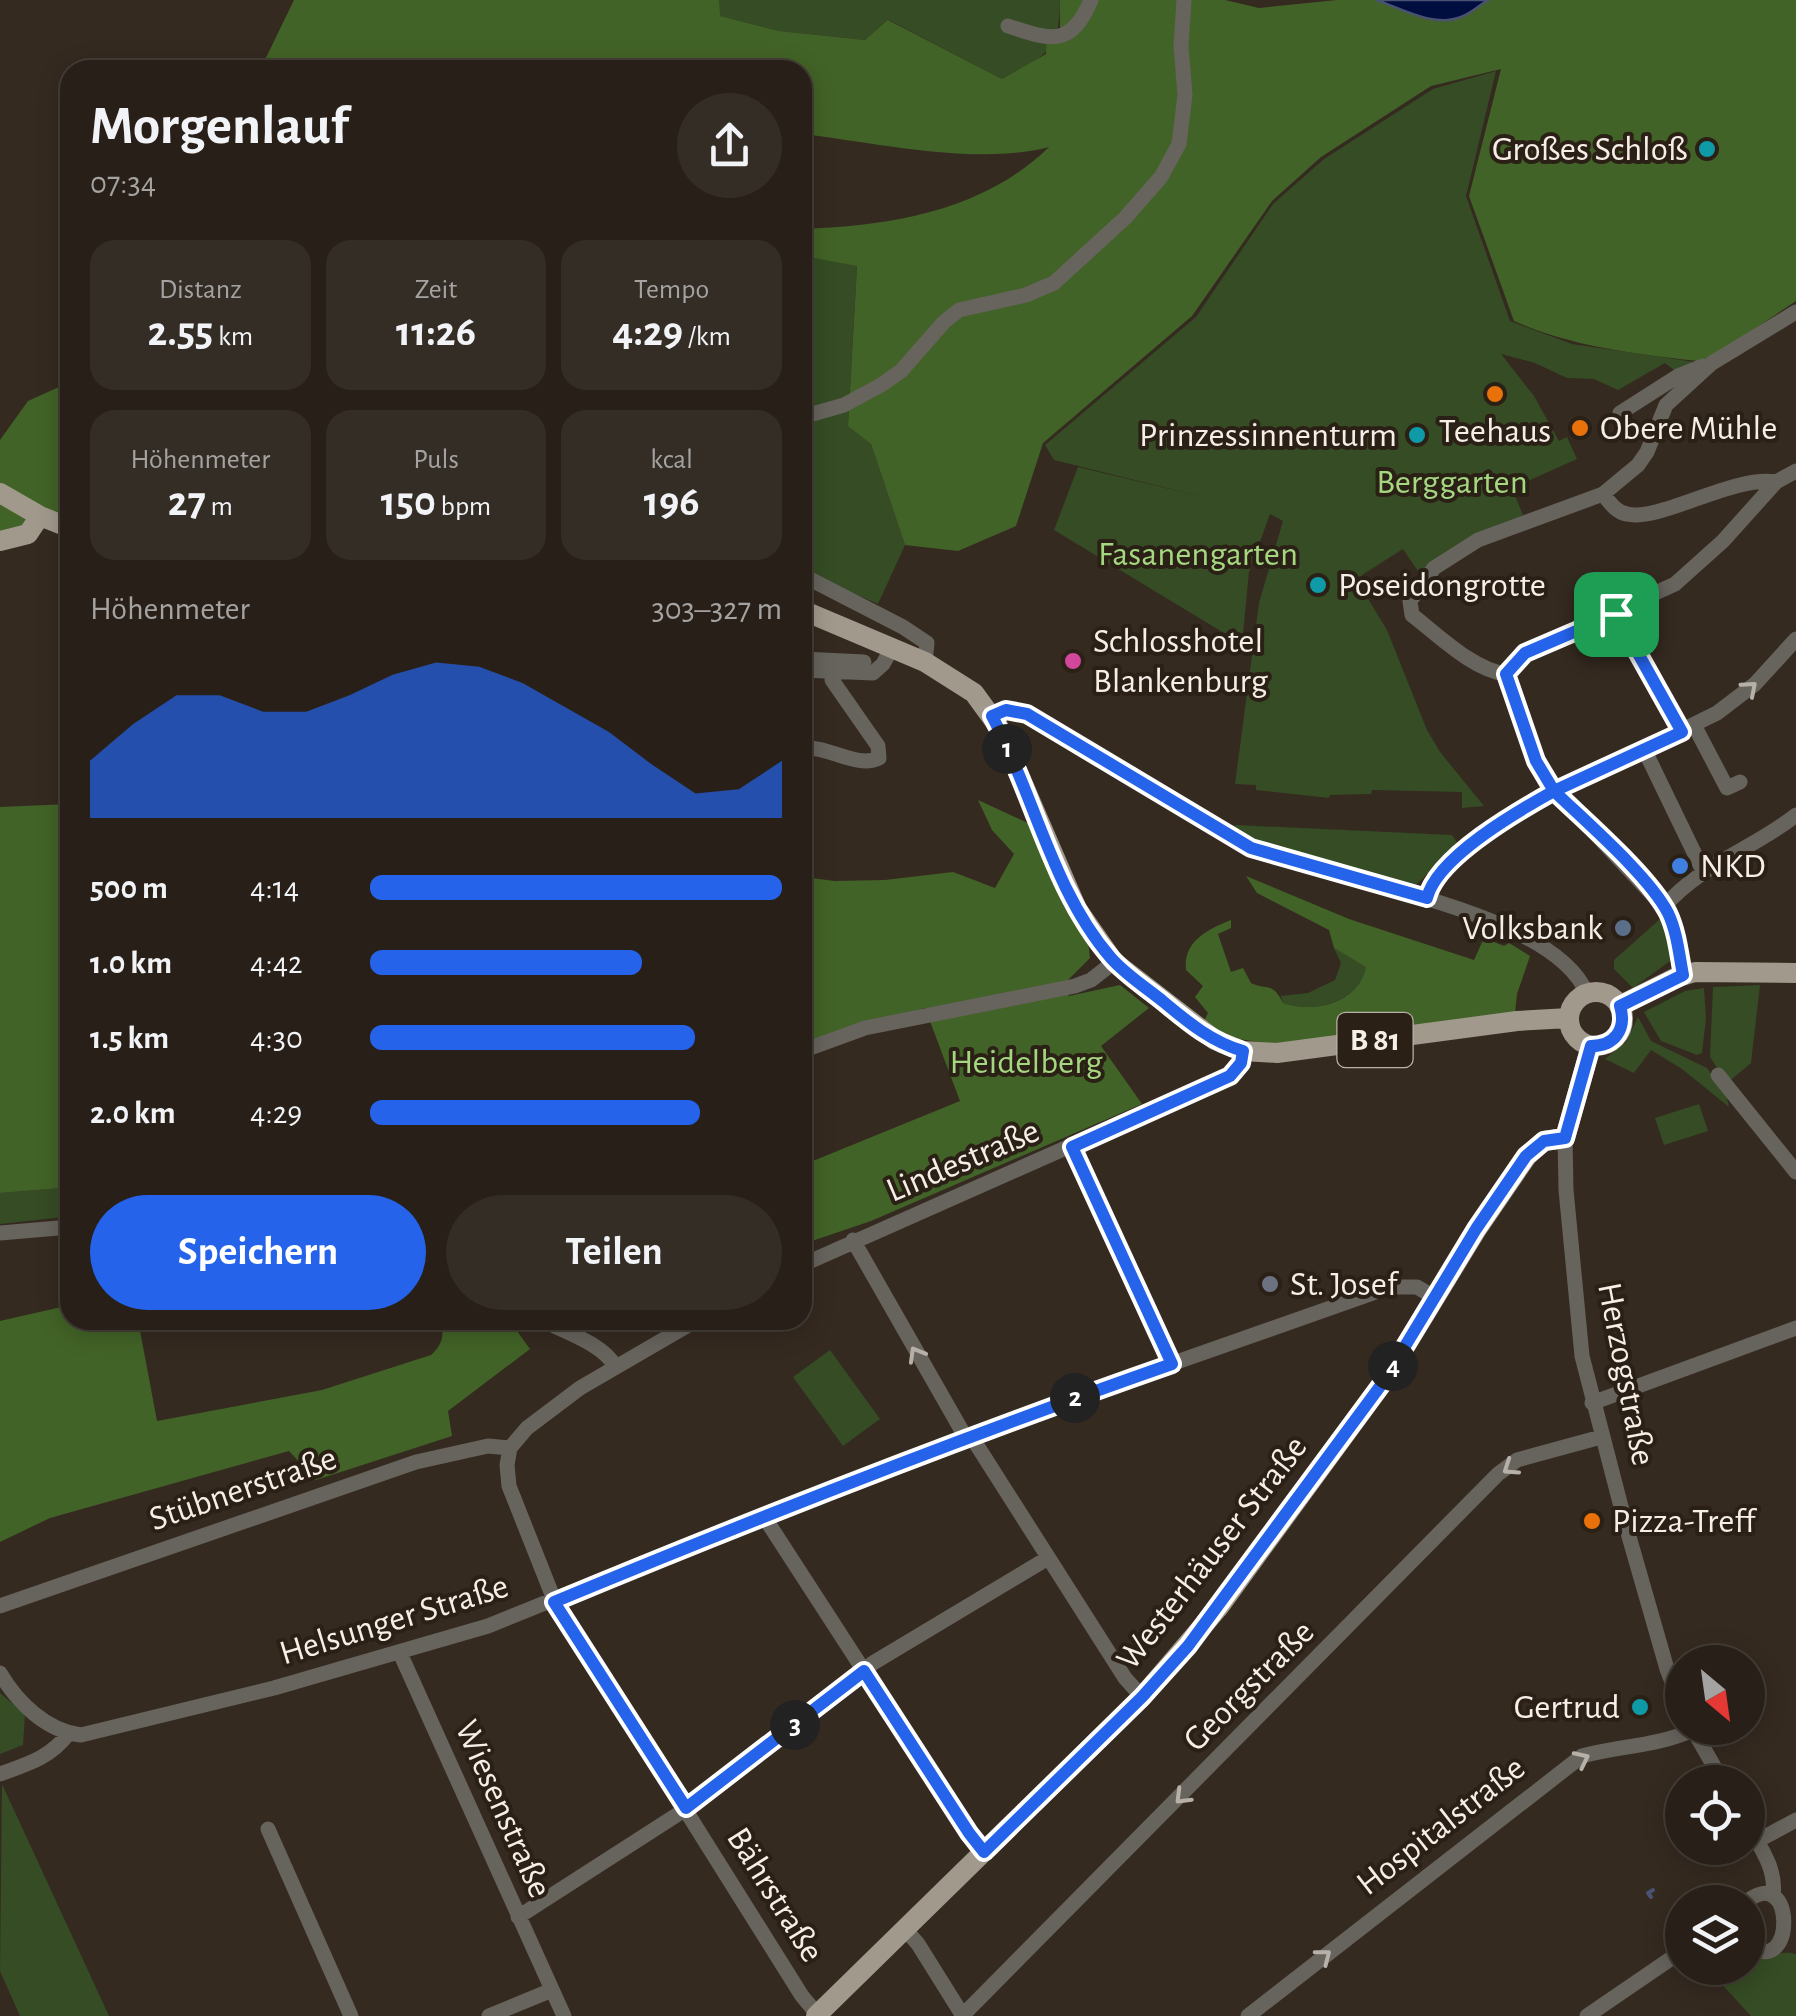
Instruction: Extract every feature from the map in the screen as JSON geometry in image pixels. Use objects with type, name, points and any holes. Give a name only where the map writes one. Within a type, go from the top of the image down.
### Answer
[{"type":"main road","points":[[0,493],[60,524]]},
{"type":"main road","points":[[0,542],[28,534],[40,516]]},
{"type":"main road","name":"B 81","points":[[812,615],[888,655],[925,662],[967,686],[992,716],[1078,909],[1114,962],[1198,1030],[1227,1046],[1243,1051],[1289,1052],[1518,1021],[1569,1018]]},
{"type":"main road","points":[[1620,1006],[1683,975],[1714,970],[1796,974]]},
{"type":"main road","points":[[1587,994],[1607,995],[1620,1006],[1623,1019],[1618,1035],[1604,1045],[1591,1046],[1573,1034],[1569,1018],[1574,1003],[1587,994]]},
{"type":"main road","name":"Herzogstraße","points":[[1565,1138],[1591,1046]]},
{"type":"main road","name":"Westerhäuser Straße","points":[[817,2015],[1142,1697],[1188,1646],[1384,1381],[1526,1156],[1544,1141],[1565,1138]]},
{"type":"street","points":[[1008,26],[1048,39],[1063,36],[1076,28],[1092,0]]},
{"type":"street","points":[[812,414],[844,406],[901,371],[959,310],[1026,295],[1054,283],[1125,218],[1160,177],[1179,144],[1185,95],[1181,46],[1185,1]]},
{"type":"street","points":[[1620,413],[1678,376],[1712,363],[1796,312]]},
{"type":"street","points":[[1506,674],[1492,671],[1436,634],[1412,615],[1410,601],[1434,568],[1478,540],[1603,494],[1638,465],[1648,452],[1666,406],[1712,363]]},
{"type":"street","points":[[1506,674],[1525,653],[1653,597],[1693,570],[1776,482],[1796,470]]},
{"type":"street","points":[[1603,494],[1623,513],[1639,515],[1718,491],[1765,480],[1776,482]]},
{"type":"street","points":[[812,581],[915,635],[926,643],[925,662]]},
{"type":"street","points":[[1616,614],[1727,788],[1740,782]]},
{"type":"street","points":[[1427,898],[1430,887],[1453,860],[1526,807],[1688,728],[1746,692],[1796,640]]},
{"type":"street","points":[[812,659],[888,655]]},
{"type":"street","points":[[812,671],[873,672],[888,655]]},
{"type":"street","points":[[812,748],[868,762],[879,758],[878,746],[832,680],[833,672]]},
{"type":"street","points":[[1506,674],[1536,761],[1554,791],[1664,907],[1672,922],[1683,975]]},
{"type":"street","points":[[992,716],[1006,710],[1027,714],[1251,848],[1427,898],[1488,922],[1552,954],[1576,972],[1587,994]]},
{"type":"street","points":[[1644,749],[1704,873]]},
{"type":"street","points":[[1664,907],[1704,873],[1796,815]]},
{"type":"street","points":[[812,1047],[864,1028],[1075,986],[1091,980],[1114,962]]},
{"type":"street","name":"Lindestraße","points":[[812,1260],[1230,1076],[1241,1063],[1243,1051]]},
{"type":"street","points":[[1718,1075],[1796,1172]]},
{"type":"street","name":"Herzogstraße","points":[[1565,1138],[1566,1190],[1582,1356],[1665,1662]]},
{"type":"street","points":[[1072,1147],[1172,1364]]},
{"type":"street","points":[[0,1233],[60,1228]]},
{"type":"street","points":[[853,1240],[968,1437],[1125,1678],[1142,1697]]},
{"type":"street","name":"Helsunger Straße","points":[[68,1734],[81,1735],[400,1653],[554,1602],[763,1515],[968,1437],[1390,1287],[1417,1288],[1434,1298]]},
{"type":"street","points":[[1592,1403],[1796,1328]]},
{"type":"street","points":[[561,1330],[599,1350],[615,1366]]},
{"type":"street","points":[[554,1602],[509,1486],[510,1448],[549,1409],[678,1330]]},
{"type":"street","name":"Georgstraße","points":[[963,2016],[1498,1474],[1517,1460],[1601,1436]]},
{"type":"street","name":"Stübnerstraße","points":[[0,1606],[416,1462],[488,1446],[510,1448]]},
{"type":"street","points":[[763,1515],[984,1852]]},
{"type":"street","points":[[518,1917],[686,1808],[864,1671],[1048,1558]]},
{"type":"street","name":"Bährstraße","points":[[554,1602],[817,2015]]},
{"type":"street","name":"Wiesenstraße","points":[[400,1653],[564,2016]]},
{"type":"street","points":[[0,1673],[18,1701],[68,1734],[46,1756],[0,1774]]},
{"type":"street","name":"Hospitalstraße","points":[[1248,2016],[1582,1756],[1665,1741]]},
{"type":"street","points":[[1765,1837],[1796,1820]]},
{"type":"street","points":[[268,1829],[351,2016]]},
{"type":"street","points":[[1765,1858],[1773,1874],[1772,1896]]},
{"type":"street","points":[[1765,1895],[1784,1901],[1791,1911],[1793,1925],[1793,1937],[1765,1950]]},
{"type":"street","points":[[905,1929],[963,2016]]},
{"type":"street","points":[[1594,2014],[1665,1963]]},
{"type":"street","points":[[489,2016],[552,1990]]},
{"type":"green space","points":[[294,0],[719,0],[720,16],[779,31],[865,40],[888,20],[1002,79],[1046,54],[1047,34],[1060,30],[1060,0],[1225,0],[1259,8],[1376,0],[1406,12],[1445,19],[1460,18],[1488,0],[1796,0],[1796,301],[1705,362],[1584,344],[1514,321],[1469,196],[1501,69],[1431,86],[1321,157],[1272,201],[1192,316],[1043,443],[1016,526],[958,551],[905,545],[871,444],[848,426],[857,266],[812,258],[812,228],[869,224],[934,211],[995,186],[1049,147],[959,154],[812,135],[812,60],[265,60]]},
{"type":"green space","points":[[719,0],[1060,0],[1053,42],[1039,57],[1002,79],[889,20],[865,40],[779,31],[719,16]]},
{"type":"green space","points":[[1496,71],[1466,196],[1510,321],[1572,344],[1702,363],[1678,373],[1665,363],[1618,390],[1594,379],[1567,378],[1535,363],[1501,354],[1534,396],[1559,441],[1567,437],[1577,459],[1512,488],[1523,515],[1479,535],[1420,574],[1403,549],[1362,575],[1359,584],[1387,630],[1427,730],[1484,806],[1462,808],[1462,792],[1372,790],[1371,794],[1329,798],[1235,784],[1259,603],[1283,521],[1270,514],[1249,572],[1242,644],[1054,530],[1078,467],[1207,498],[1054,460],[1045,445],[1196,317],[1273,204],[1324,159],[1433,89]]},
{"type":"green space","points":[[812,258],[857,265],[848,425],[871,444],[905,545],[878,604],[812,575]]},
{"type":"green space","points":[[60,387],[60,519],[0,533],[0,440],[28,401]]},
{"type":"green space","name":"Heidelberg","points":[[978,800],[1030,824],[1088,939],[1090,958],[1066,982],[1069,996],[1120,985],[1149,1008],[1101,1046],[1142,1104],[871,1221],[812,1241],[812,1161],[960,1101],[925,1008],[812,1040],[812,878],[885,880],[953,872],[995,888],[1014,854],[992,830]]},
{"type":"green space","points":[[60,804],[60,1188],[0,1193],[0,807]]},
{"type":"green space","points":[[1231,827],[1452,835],[1458,844],[1415,886],[1257,843]]},
{"type":"green space","points":[[1246,876],[1349,919],[1474,960],[1484,938],[1504,946],[1509,943],[1530,956],[1515,1013],[1272,1044],[1232,1038],[1203,1023],[1208,1013],[1195,997],[1203,986],[1186,970],[1192,945],[1213,928],[1231,920],[1231,928],[1218,934],[1231,972],[1243,968],[1251,983],[1272,989],[1283,1003],[1308,1007],[1334,1003],[1354,989],[1366,967],[1334,948],[1329,930],[1257,893]]},
{"type":"green space","points":[[1664,919],[1670,961],[1633,988],[1614,969],[1614,960]]},
{"type":"green space","points":[[1334,948],[1367,967],[1354,989],[1321,1006],[1283,1003],[1281,996],[1308,993],[1335,980],[1341,963]]},
{"type":"green space","points":[[1760,985],[1751,1063],[1727,1083],[1710,1057],[1713,987]]},
{"type":"green space","points":[[1704,988],[1702,1053],[1697,1055],[1661,1041],[1644,1012],[1685,991]]},
{"type":"green space","points":[[1638,1017],[1651,1041],[1707,1068],[1726,1095],[1729,1107],[1651,1050],[1634,1073],[1605,1059],[1626,1042]]},
{"type":"green space","points":[[1699,1104],[1708,1131],[1664,1145],[1655,1118]]},
{"type":"green space","points":[[60,1188],[60,1217],[0,1224],[0,1193]]},
{"type":"green space","points":[[60,1307],[60,1330],[140,1330],[157,1421],[322,1390],[431,1355],[442,1339],[442,1330],[517,1330],[530,1349],[448,1411],[452,1436],[316,1480],[289,1451],[50,1518],[0,1542],[0,1321]]},
{"type":"green space","points":[[830,1350],[880,1419],[843,1446],[793,1377]]},
{"type":"green space","points":[[0,1693],[25,1714],[23,1745],[0,1754]]},
{"type":"green space","points":[[2,1784],[109,2016],[20,2016],[0,1971]]},
{"type":"green space","points":[[1796,1954],[1796,2016],[1751,2016],[1723,1985],[1765,1985],[1765,1955]]},
{"type":"shaded area","points":[[1376,0],[1488,0],[1464,16],[1439,20]]},
{"type":"waterway","points":[[1651,1897],[1648,1893],[1653,1890]]},
{"type":"place","name":"Großes Schloß","points":[[1707,149]]},
{"type":"place","name":"Teehaus","points":[[1495,394]]},
{"type":"place","name":"Obere Mühle","points":[[1580,428]]},
{"type":"place","name":"Prinzessinnenturm","points":[[1417,435]]},
{"type":"place","name":"Poseidongrotte","points":[[1318,585]]},
{"type":"place","name":"Schlosshotel Blankenburg","points":[[1073,661]]},
{"type":"place","name":"NKD","points":[[1680,866]]},
{"type":"place","name":"Volksbank","points":[[1623,928]]},
{"type":"place","name":"St. Josef","points":[[1270,1284]]},
{"type":"place","name":"Pizza-Treff","points":[[1592,1521]]},
{"type":"place","name":"Gertrud","points":[[1640,1707]]},
{"type":"route","points":[[1616,614],[1525,653],[1506,674],[1536,761],[1554,791],[1453,860],[1430,887],[1427,898],[1251,848],[1027,714],[1006,710],[992,716],[1056,862],[1093,935],[1114,962],[1198,1030],[1243,1051],[1241,1063],[1230,1076],[1072,1147],[1172,1364],[763,1515],[554,1602],[686,1808],[864,1671],[984,1852],[1168,1670],[1219,1607],[1384,1381],[1476,1229],[1526,1156],[1544,1141],[1565,1138],[1591,1046],[1604,1045],[1618,1035],[1623,1019],[1620,1006],[1683,975],[1672,922],[1664,907],[1554,791],[1682,732],[1616,614]]},
{"type":"park label","name":"Berggarten","points":[[1452,482]]},
{"type":"park label","name":"Fasanengarten","points":[[1198,554]]}]
